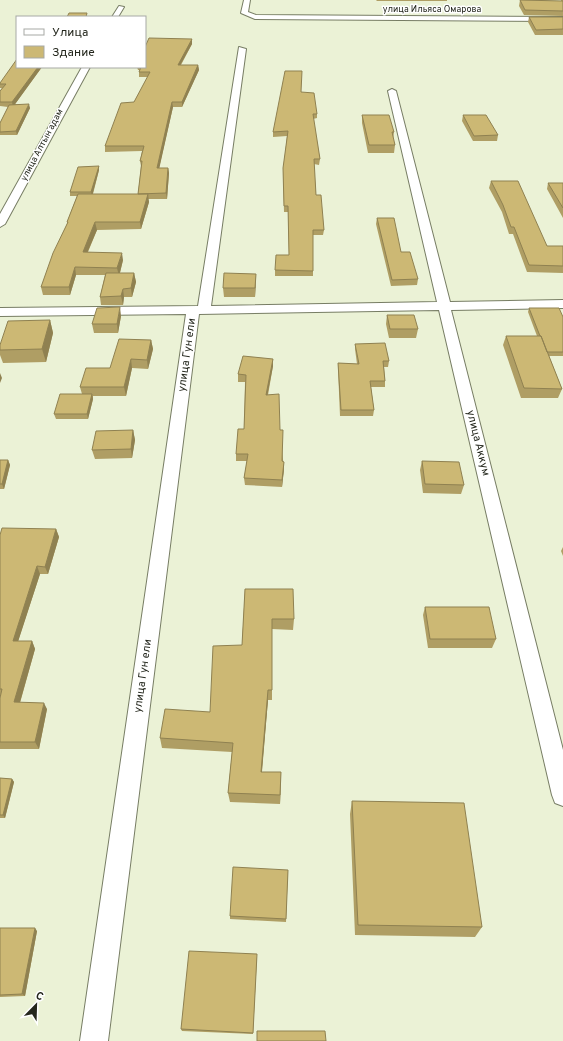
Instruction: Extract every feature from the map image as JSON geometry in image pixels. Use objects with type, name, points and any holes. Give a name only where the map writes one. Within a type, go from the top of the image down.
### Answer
[{"type":"street","name":"улица Ильяса Омарова","points":[[247,0],[244,13],[255,17],[563,19]]},
{"type":"street","points":[[116,16],[121,7]]},
{"type":"street","name":"улица Гун ели","points":[[94,1041],[198,310],[242,48]]},
{"type":"street","name":"улица Алтын адам","points":[[0,224],[85,68]]},
{"type":"street","name":"улица Аккум","points":[[392,91],[563,795]]},
{"type":"street","points":[[0,312],[563,304]]},
{"type":"building","points":[[520,0],[563,1],[563,11],[525,10]]},
{"type":"building","points":[[69,13],[87,13],[86,16],[68,16]]},
{"type":"building","points":[[529,17],[563,17],[563,29],[536,30]]},
{"type":"building","points":[[149,38],[192,39],[178,65],[198,65],[182,102],[172,102],[157,168],[168,168],[166,193],[138,194],[142,161],[140,161],[144,146],[105,146],[121,103],[134,102],[150,72],[139,72],[141,68],[146,68],[146,45]]},
{"type":"building","points":[[16,60],[16,68],[37,68],[12,102],[0,102],[0,91],[6,84],[0,83]]},
{"type":"building","points":[[285,71],[302,71],[301,92],[314,93],[317,114],[313,114],[320,159],[314,159],[316,195],[321,195],[324,230],[313,230],[313,271],[275,270],[276,255],[289,255],[288,206],[284,206],[283,168],[288,131],[273,132]]},
{"type":"building","points":[[29,104],[16,131],[0,132],[0,123],[9,105]]},
{"type":"building","points":[[362,115],[389,115],[394,132],[392,132],[395,145],[369,145]]},
{"type":"building","points":[[463,115],[486,115],[498,135],[474,136]]},
{"type":"building","points":[[99,166],[91,192],[70,192],[78,167]]},
{"type":"building","points":[[491,181],[518,181],[547,246],[563,246],[563,266],[529,265],[514,227],[511,227],[503,205]]},
{"type":"building","points":[[548,183],[563,183],[563,208]]},
{"type":"building","points":[[78,194],[148,194],[140,222],[95,222],[83,252],[122,253],[117,268],[75,267],[69,287],[41,287],[53,253],[68,222]]},
{"type":"building","points":[[377,218],[394,218],[401,252],[410,252],[418,279],[392,280]]},
{"type":"building","points":[[106,273],[134,273],[131,288],[123,289],[121,296],[100,297]]},
{"type":"building","points":[[224,273],[256,274],[255,288],[223,288]]},
{"type":"building","points":[[120,307],[117,324],[92,324],[97,308]]},
{"type":"building","points":[[529,308],[559,308],[563,317],[563,352],[547,352]]},
{"type":"building","points":[[387,315],[414,315],[418,329],[390,329]]},
{"type":"building","points":[[50,320],[42,349],[0,350],[0,345],[8,321]]},
{"type":"building","points":[[506,336],[541,336],[562,389],[524,388]]},
{"type":"building","points":[[119,339],[151,340],[147,360],[131,359],[124,387],[80,387],[86,368],[110,368]]},
{"type":"building","points":[[385,343],[389,361],[383,361],[385,381],[370,381],[374,410],[341,410],[338,363],[359,364],[355,344]]},
{"type":"building","points":[[243,356],[273,359],[266,395],[279,394],[280,430],[283,430],[282,461],[284,462],[282,480],[244,478],[248,454],[236,454],[238,429],[244,429],[246,375],[238,374]]},
{"type":"building","points":[[60,394],[92,394],[87,414],[54,414]]},
{"type":"building","points":[[133,430],[131,449],[92,450],[96,431]]},
{"type":"building","points":[[0,460],[8,460],[2,484],[0,484]]},
{"type":"building","points":[[422,461],[459,462],[464,485],[425,484]]},
{"type":"building","points":[[2,528],[56,529],[45,567],[37,566],[13,641],[32,641],[14,702],[44,703],[35,742],[0,742],[0,698],[2,689],[0,689],[0,535]]},
{"type":"building","points":[[245,589],[293,589],[294,619],[272,619],[272,690],[268,690],[261,772],[281,772],[280,795],[228,793],[233,743],[160,738],[165,709],[210,712],[213,646],[242,645]]},
{"type":"building","points":[[425,607],[489,607],[496,639],[430,639]]},
{"type":"building","points":[[0,778],[12,779],[3,815],[0,815]]},
{"type":"building","points":[[352,801],[464,803],[482,927],[358,925]]},
{"type":"building","points":[[233,867],[288,870],[286,919],[230,916]]},
{"type":"building","points":[[0,928],[35,928],[22,994],[0,995]]},
{"type":"building","points":[[189,951],[257,954],[253,1033],[181,1029]]},
{"type":"building","points":[[257,1031],[325,1031],[326,1041],[257,1041]]}]
